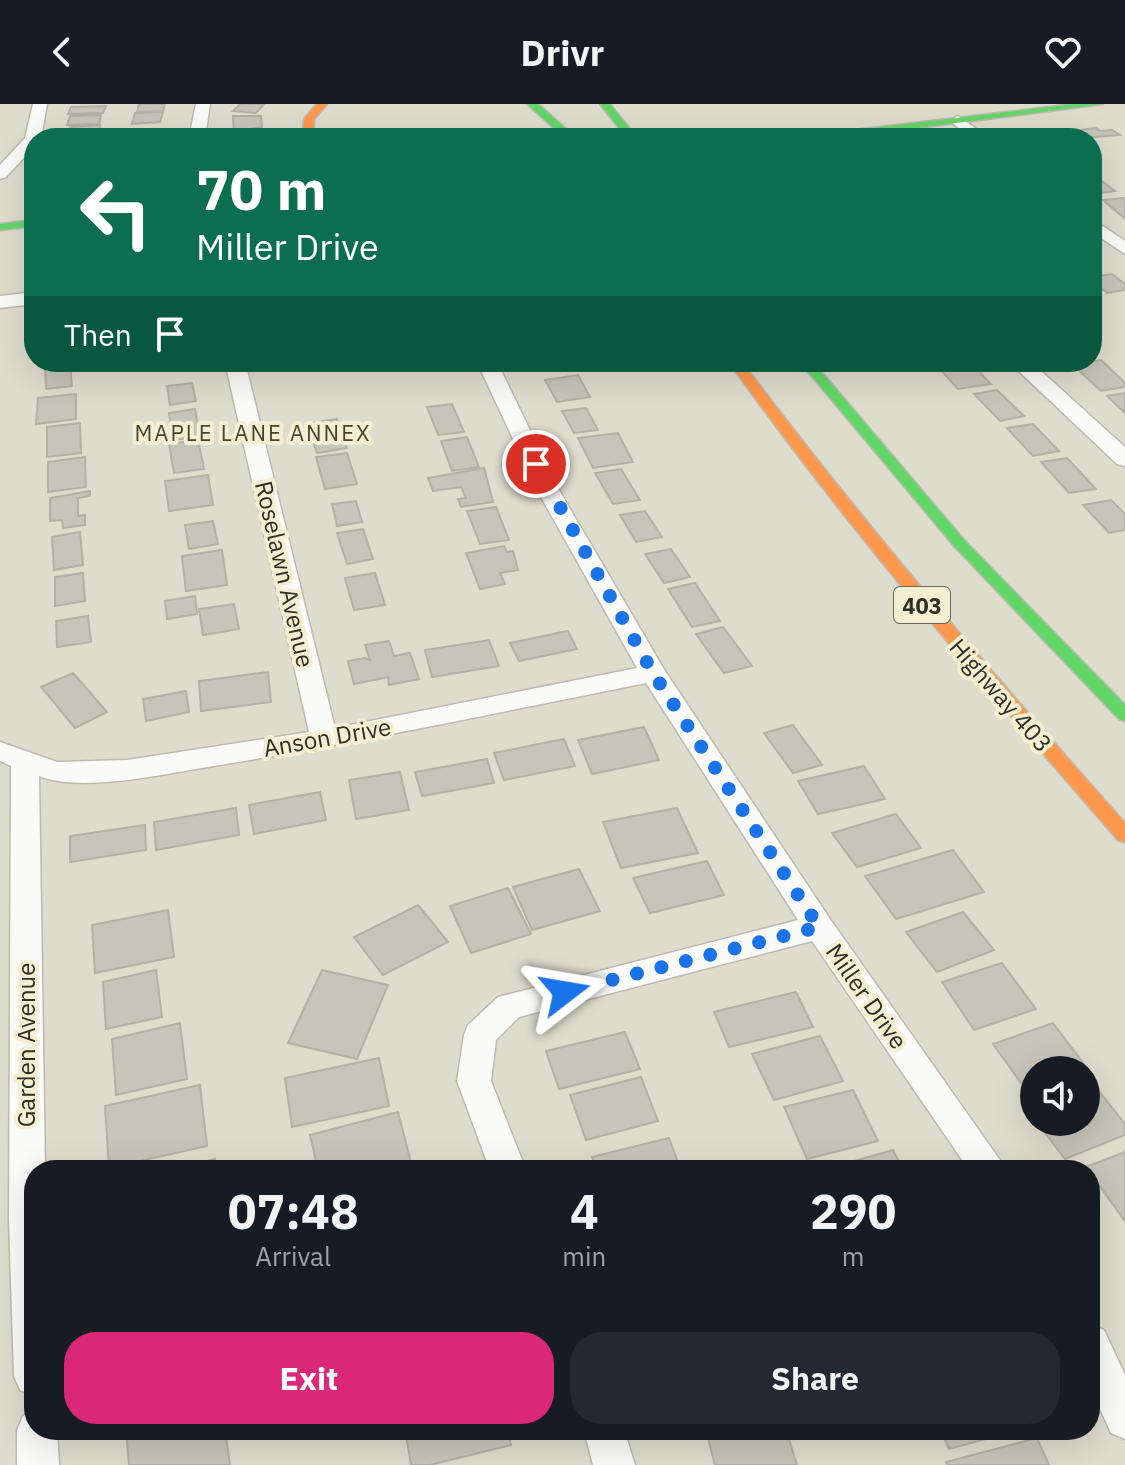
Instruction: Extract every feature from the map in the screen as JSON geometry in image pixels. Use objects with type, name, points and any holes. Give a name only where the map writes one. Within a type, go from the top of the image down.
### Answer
[{"type":"main road","points":[[306,128],[311,113],[322,104]]},
{"type":"main road","points":[[532,104],[561,128]]},
{"type":"main road","points":[[551,104],[567,128]]},
{"type":"main road","points":[[605,104],[624,128]]},
{"type":"main road","points":[[993,128],[1098,104]]},
{"type":"main road","points":[[0,227],[24,224]]},
{"type":"main road","name":"Highway 403","points":[[742,372],[865,537],[979,673],[1125,835]]},
{"type":"main road","points":[[814,372],[846,414],[1039,630],[1125,715]]},
{"type":"main road","points":[[1014,573],[1125,704]]},
{"type":"street","points":[[35,128],[40,104]]},
{"type":"street","points":[[199,128],[203,104]]},
{"type":"street","points":[[0,174],[24,149]]},
{"type":"street","points":[[1102,232],[1125,249]]},
{"type":"street","points":[[0,302],[24,299]]},
{"type":"street","name":"Roselawn Avenue","points":[[237,372],[324,739]]},
{"type":"street","name":"Miller Drive","points":[[492,372],[548,490],[653,673],[819,927],[982,1160]]},
{"type":"street","points":[[1030,372],[1125,459]]},
{"type":"street","name":"Anson Drive","points":[[13,756],[55,772],[127,770],[324,739],[653,673]]},
{"type":"street","name":"Garden Avenue","points":[[13,756],[13,1223],[24,1303]]},
{"type":"street","points":[[504,1160],[474,1081],[480,1035],[509,1006],[819,927]]},
{"type":"street","points":[[1100,1365],[1125,1419]]},
{"type":"street","points":[[37,1440],[38,1465]]},
{"type":"street","points":[[607,1440],[614,1465]]},
{"type":"building","points":[[139,104],[165,104],[163,111],[137,112]]},
{"type":"building","points":[[240,104],[264,104],[256,113],[233,111]]},
{"type":"building","points":[[106,106],[103,113],[68,114],[71,107]]},
{"type":"building","points":[[163,112],[160,122],[132,124],[135,113]]},
{"type":"building","points":[[101,115],[99,124],[67,125],[70,116]]},
{"type":"building","points":[[233,116],[261,116],[262,127],[234,128]]},
{"type":"building","points":[[100,125],[100,128],[70,127]]},
{"type":"building","points":[[1112,130],[1120,135],[1102,136],[1102,131]]},
{"type":"building","points":[[1102,181],[1115,191],[1102,193]]},
{"type":"building","points":[[1125,198],[1125,219],[1103,200]]},
{"type":"building","points":[[1112,274],[1125,284],[1125,290],[1107,293],[1102,289],[1102,276]]},
{"type":"building","points":[[1102,361],[1125,383],[1125,387],[1101,391],[1081,372],[1102,372]]},
{"type":"building","points":[[45,372],[71,372],[72,386],[46,389]]},
{"type":"building","points":[[942,372],[980,372],[991,384],[958,389]]},
{"type":"building","points":[[578,375],[590,397],[557,402],[545,380]]},
{"type":"building","points":[[192,383],[196,401],[170,405],[167,386]]},
{"type":"building","points":[[997,390],[1024,416],[1000,421],[974,394]]},
{"type":"building","points":[[1125,393],[1125,413],[1107,396]]},
{"type":"building","points":[[76,394],[76,419],[36,424],[38,398]]},
{"type":"building","points":[[452,404],[464,432],[438,435],[427,407]]},
{"type":"building","points":[[586,408],[598,430],[574,433],[562,411]]},
{"type":"building","points":[[195,409],[200,436],[173,440],[169,413]]},
{"type":"building","points":[[337,419],[347,448],[317,453],[307,424]]},
{"type":"building","points":[[80,423],[81,453],[47,457],[47,427]]},
{"type":"building","points":[[1033,424],[1059,451],[1033,456],[1007,428]]},
{"type":"building","points":[[618,433],[633,462],[593,468],[578,438]]},
{"type":"building","points":[[467,437],[479,467],[452,471],[441,441]]},
{"type":"building","points":[[198,440],[204,469],[174,473],[169,444]]},
{"type":"building","points":[[347,453],[357,484],[325,489],[316,457]]},
{"type":"building","points":[[85,457],[86,487],[48,492],[48,462]]},
{"type":"building","points":[[1067,458],[1096,489],[1069,493],[1041,462]]},
{"type":"building","points":[[484,468],[493,502],[461,507],[458,499],[466,498],[461,487],[433,491],[428,478]]},
{"type":"building","points":[[621,469],[640,500],[613,504],[595,473]]},
{"type":"building","points":[[208,475],[213,505],[169,511],[165,481]]},
{"type":"building","points":[[90,491],[90,496],[78,498],[78,516],[85,515],[85,525],[63,528],[62,520],[50,521],[50,498]]},
{"type":"building","points":[[1111,500],[1125,514],[1125,530],[1109,533],[1083,505]]},
{"type":"building","points":[[356,501],[362,522],[337,526],[332,504]]},
{"type":"building","points":[[496,507],[509,540],[480,544],[467,511]]},
{"type":"building","points":[[645,511],[662,537],[636,542],[620,515]]},
{"type":"building","points":[[213,521],[218,544],[189,549],[185,525]]},
{"type":"building","points":[[363,529],[373,559],[347,564],[337,533]]},
{"type":"building","points":[[80,532],[83,565],[54,570],[52,537]]},
{"type":"building","points":[[504,546],[507,552],[513,551],[518,570],[500,573],[505,584],[480,589],[466,553]]},
{"type":"building","points":[[671,549],[690,577],[664,583],[645,554]]},
{"type":"building","points":[[222,550],[227,585],[186,591],[182,556]]},
{"type":"building","points":[[83,573],[85,601],[55,606],[55,577]]},
{"type":"building","points":[[375,573],[385,605],[354,610],[345,578]]},
{"type":"building","points":[[695,583],[720,621],[692,627],[668,589]]},
{"type":"building","points":[[195,596],[197,614],[167,619],[165,601]]},
{"type":"building","points":[[234,604],[239,629],[203,635],[199,609]]},
{"type":"building","points":[[88,616],[91,642],[57,647],[56,621]]},
{"type":"building","points":[[723,627],[752,666],[724,673],[696,634]]},
{"type":"building","points":[[568,631],[577,649],[519,661],[510,643]]},
{"type":"building","points":[[489,640],[499,666],[432,677],[425,650]]},
{"type":"building","points":[[389,641],[394,656],[410,653],[419,679],[389,685],[388,677],[354,684],[348,661],[370,660],[365,645]]},
{"type":"building","points":[[268,672],[271,702],[201,711],[199,681]]},
{"type":"building","points":[[73,673],[107,712],[75,728],[41,687]]},
{"type":"building","points":[[186,691],[189,712],[146,721],[143,699]]},
{"type":"building","points":[[793,725],[822,765],[793,773],[764,733]]},
{"type":"building","points":[[644,727],[659,760],[592,774],[578,740]]},
{"type":"building","points":[[564,739],[575,766],[504,780],[494,753]]},
{"type":"building","points":[[487,759],[494,783],[422,796],[415,772]]},
{"type":"building","points":[[864,766],[885,799],[818,814],[798,781]]},
{"type":"building","points":[[400,772],[409,810],[356,819],[349,780]]},
{"type":"building","points":[[320,792],[326,820],[254,834],[249,805]]},
{"type":"building","points":[[236,808],[239,835],[156,850],[154,822]]},
{"type":"building","points":[[677,808],[698,853],[621,868],[603,822]]},
{"type":"building","points":[[896,814],[921,848],[857,867],[832,833]]},
{"type":"building","points":[[145,825],[146,850],[70,862],[70,836]]},
{"type":"building","points":[[953,850],[984,892],[896,919],[865,876]]},
{"type":"building","points":[[707,861],[724,895],[650,913],[633,878]]},
{"type":"building","points":[[579,869],[600,911],[532,930],[513,887]]},
{"type":"building","points":[[508,888],[531,934],[471,953],[450,906]]},
{"type":"building","points":[[418,905],[448,942],[383,975],[354,937]]},
{"type":"building","points":[[168,910],[174,957],[95,973],[92,925]]},
{"type":"building","points":[[963,912],[994,950],[937,972],[906,932]]},
{"type":"building","points":[[1002,963],[1036,1009],[974,1030],[942,982]]},
{"type":"building","points":[[156,970],[162,1017],[106,1029],[103,982]]},
{"type":"building","points":[[322,970],[388,985],[357,1059],[288,1043]]},
{"type":"building","points":[[796,992],[813,1027],[729,1047],[714,1012]]},
{"type":"building","points":[[180,1023],[187,1079],[116,1095],[112,1039]]},
{"type":"building","points":[[1053,1023],[1078,1056],[1020,1056],[1020,1082],[993,1044]]},
{"type":"building","points":[[625,1032],[640,1069],[559,1089],[546,1051]]},
{"type":"building","points":[[820,1036],[843,1081],[774,1100],[752,1054]]},
{"type":"building","points":[[379,1058],[389,1106],[292,1127],[285,1078]]},
{"type":"building","points":[[641,1077],[658,1121],[586,1140],[570,1095]]},
{"type":"building","points":[[200,1085],[207,1146],[145,1160],[108,1160],[105,1106]]},
{"type":"building","points":[[853,1090],[878,1141],[807,1159],[784,1107]]},
{"type":"building","points":[[1100,1092],[1125,1124],[1125,1135],[1065,1159],[1048,1136],[1100,1136]]},
{"type":"building","points":[[398,1112],[410,1160],[316,1160],[310,1135]]},
{"type":"building","points":[[669,1138],[677,1160],[593,1160],[592,1157]]},
{"type":"building","points":[[893,1150],[898,1160],[858,1160]]},
{"type":"building","points":[[1125,1152],[1125,1221],[1100,1186],[1100,1162]]},
{"type":"building","points":[[127,1440],[226,1440],[230,1465],[129,1465]]},
{"type":"building","points":[[407,1440],[510,1440],[511,1445],[430,1465],[411,1465]]},
{"type":"building","points":[[709,1440],[789,1440],[797,1465],[715,1465]]},
{"type":"building","points":[[945,1440],[982,1440],[949,1449]]},
{"type":"building","points":[[1038,1440],[1049,1465],[948,1465],[946,1462]]},
{"type":"traffic: fast","points":[[532,104],[560,128]]},
{"type":"traffic: fast","points":[[605,104],[624,128]]},
{"type":"traffic: fast","points":[[897,128],[1098,104]]},
{"type":"traffic: fast","points":[[0,227],[24,224]]},
{"type":"traffic: fast","points":[[814,372],[960,544],[1125,715]]},
{"type":"traffic: slow","points":[[309,128],[309,119],[322,104]]},
{"type":"traffic: slow","points":[[743,372],[924,603],[1125,835]]},
{"type":"district","name":"MAPLE LANE ANNEX","points":[[253,432]]},
{"type":"route","points":[[536,464],[653,673],[819,927],[565,992]]}]
